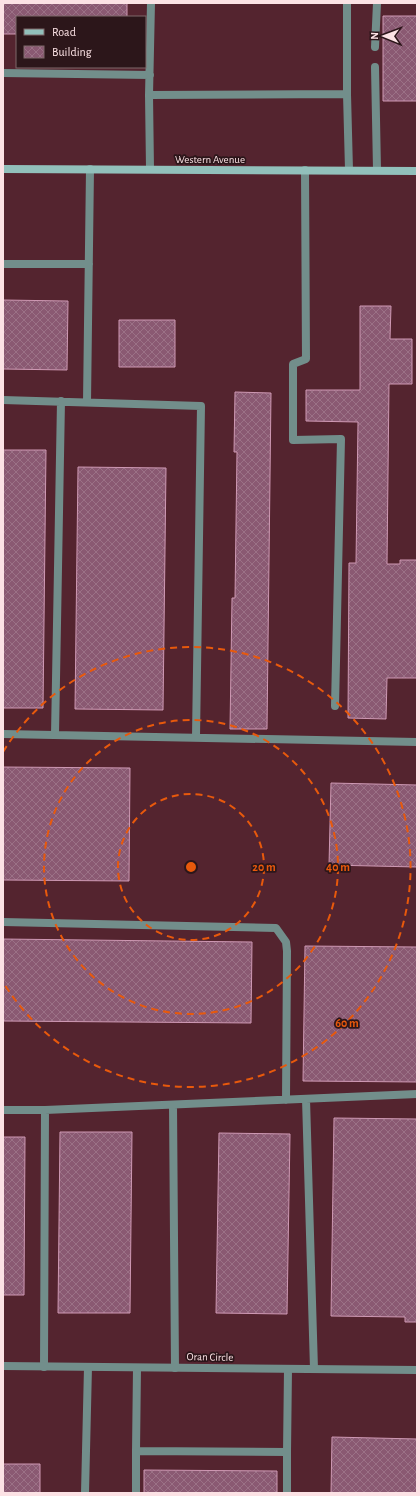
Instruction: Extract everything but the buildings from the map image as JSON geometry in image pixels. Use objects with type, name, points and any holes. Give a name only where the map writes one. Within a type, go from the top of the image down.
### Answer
[{"type":"main road","name":"Western Avenue","points":[[3,169],[417,170]]},
{"type":"street","points":[[150,169],[149,95],[151,3]]},
{"type":"street","points":[[347,3],[349,170]]},
{"type":"street","points":[[375,47],[377,3]]},
{"type":"street","points":[[375,67],[377,170]]},
{"type":"street","points":[[3,73],[150,75]]},
{"type":"street","points":[[149,95],[347,94]]},
{"type":"street","points":[[86,402],[90,169]]},
{"type":"street","points":[[305,170],[306,359],[293,364],[293,440],[341,439],[335,706]]},
{"type":"street","points":[[3,264],[88,264]]},
{"type":"street","points":[[3,400],[201,406],[196,737]]},
{"type":"street","points":[[55,735],[61,402]]},
{"type":"street","points":[[3,734],[417,742]]},
{"type":"street","points":[[3,922],[276,928],[286,942],[287,951],[286,1100]]},
{"type":"street","points":[[3,1110],[45,1110],[417,1094]]},
{"type":"street","points":[[306,1099],[314,1370]]},
{"type":"street","points":[[173,1105],[175,1368]]},
{"type":"street","points":[[44,1367],[45,1110]]},
{"type":"street","name":"Oran Circle","points":[[3,1366],[417,1370]]},
{"type":"street","points":[[86,1493],[88,1367]]},
{"type":"street","points":[[136,1493],[137,1368]]},
{"type":"street","points":[[286,1493],[288,1369]]},
{"type":"street","points":[[136,1451],[287,1452]]}]
